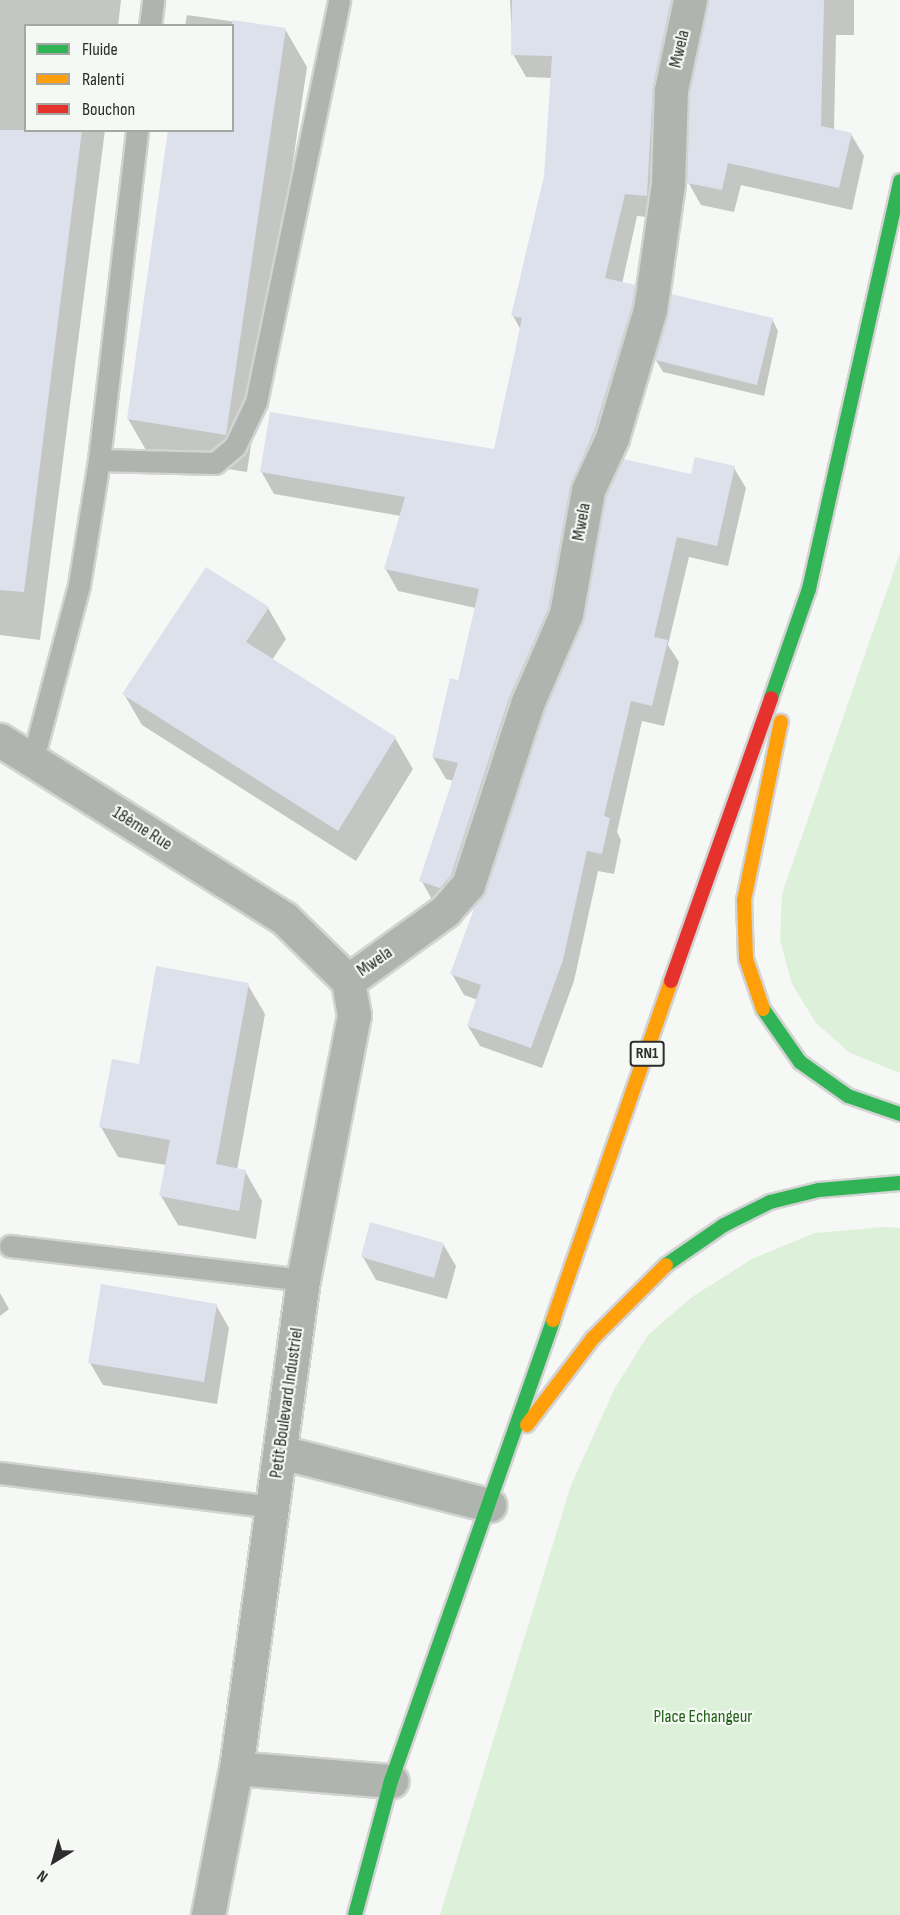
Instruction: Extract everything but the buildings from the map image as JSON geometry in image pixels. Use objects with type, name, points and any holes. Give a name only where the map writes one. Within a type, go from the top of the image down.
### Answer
[{"type":"highway","name":"RN1","points":[[355,1915],[391,1781],[809,589],[900,181]]},
{"type":"highway","points":[[809,589],[744,900],[746,959],[765,1015],[800,1062],[848,1096],[900,1114]]},
{"type":"highway","points":[[508,1451],[593,1338],[678,1256],[724,1225],[770,1202],[839,1187],[900,1183]]},
{"type":"street","name":"Mwela","points":[[348,981],[445,911],[468,885],[527,704],[566,614],[588,490],[612,438],[650,310],[668,184],[671,90],[690,0]]},
{"type":"street","name":"18ème Rue","points":[[0,740],[284,918],[348,981]]},
{"type":"street","name":"Petit Boulevard Industriel","points":[[208,1915],[236,1768],[303,1280],[354,1015],[348,981]]},
{"type":"street","points":[[281,1452],[489,1504]]},
{"type":"street","points":[[236,1768],[391,1781]]},
{"type":"lane","points":[[150,24],[153,0]]},
{"type":"lane","points":[[99,460],[215,463],[235,446],[256,402],[339,0]]},
{"type":"lane","points":[[32,762],[79,585],[99,460],[137,132]]},
{"type":"lane","points":[[10,1246],[303,1280]]},
{"type":"lane","points":[[0,1473],[273,1508]]},
{"type":"green space","points":[[900,553],[900,1073],[850,1053],[816,1023],[792,984],[780,940],[782,894]]},
{"type":"green space","name":"Place Echangeur","points":[[884,1227],[900,1228],[900,1915],[440,1915],[571,1485],[615,1388],[648,1335],[692,1297],[752,1259],[815,1233]]},
{"type":"traffic: fast","points":[[771,698],[809,589],[900,181]]},
{"type":"traffic: fast","points":[[763,1009],[800,1062],[848,1096],[900,1114]]},
{"type":"traffic: fast","points":[[666,1265],[724,1225],[770,1202],[819,1190],[900,1183]]},
{"type":"traffic: fast","points":[[355,1915],[391,1781],[553,1320]]},
{"type":"traffic: slow","points":[[763,1009],[746,959],[744,900],[781,722]]},
{"type":"traffic: slow","points":[[553,1320],[671,981]]},
{"type":"traffic: slow","points":[[527,1425],[593,1338],[666,1265]]},
{"type":"traffic: jam","points":[[671,981],[771,698]]}]
